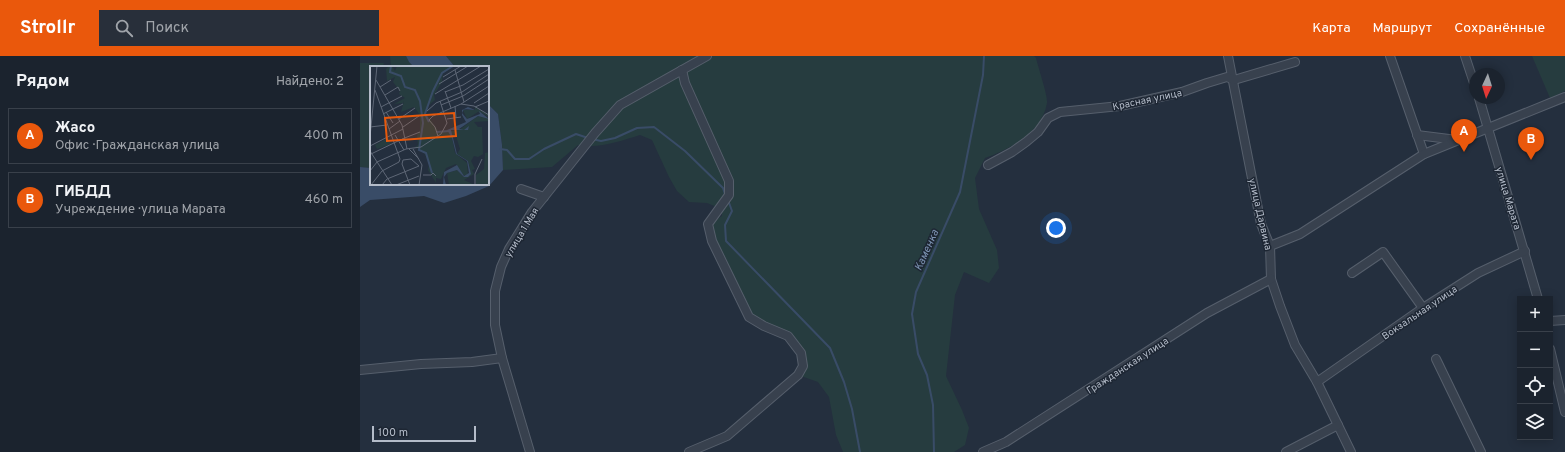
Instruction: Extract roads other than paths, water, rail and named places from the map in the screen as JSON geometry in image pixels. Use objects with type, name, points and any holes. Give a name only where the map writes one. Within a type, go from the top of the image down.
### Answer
[{"type":"street","name":"улица 1 Мая","points":[[530,452],[502,358],[496,325],[495,291],[501,267],[509,249],[532,212],[595,133],[620,105],[707,56]]},
{"type":"street","name":"улица Дарвина","points":[[1228,56],[1234,80],[1261,224],[1270,246],[1271,279],[1295,345],[1316,382],[1351,452]]},
{"type":"street","points":[[1390,56],[1424,154]]},
{"type":"street","points":[[1466,56],[1470,68]]},
{"type":"street","name":"Красная улица","points":[[988,165],[1012,152],[1026,142],[1038,132],[1048,118],[1060,112],[1120,106],[1182,92],[1227,77],[1234,80],[1295,62]]},
{"type":"street","points":[[682,70],[685,83],[729,181],[729,195],[708,224],[712,241],[749,317],[778,333],[788,336],[801,354],[803,366],[798,375],[727,436],[689,452]]},
{"type":"street","points":[[1270,246],[1300,234],[1424,154],[1565,97]]},
{"type":"street","name":"улица Марата","points":[[1481,104],[1537,296]]},
{"type":"street","points":[[1417,135],[1457,140]]},
{"type":"street","points":[[521,188],[544,197]]},
{"type":"street","name":"Вокзальная улица","points":[[1316,382],[1423,308],[1478,273],[1525,251]]},
{"type":"street","points":[[1352,273],[1383,252],[1423,308]]},
{"type":"street","name":"Гражданская улица","points":[[983,452],[1006,442],[1207,313],[1271,279]]},
{"type":"street","points":[[1553,321],[1565,320]]},
{"type":"street","points":[[360,370],[421,364],[472,362],[502,358]]},
{"type":"street","points":[[1436,359],[1481,452]]},
{"type":"street","points":[[1553,362],[1565,412]]},
{"type":"street","points":[[1286,452],[1338,425]]},
{"type":"water","points":[[406,56],[446,56],[454,66],[413,66]]},
{"type":"water","points":[[489,105],[498,114],[502,145],[503,170],[489,186],[466,196],[444,203],[424,196],[370,200],[360,207],[360,167],[370,168],[370,185],[489,185]]},
{"type":"waterway","name":"Каменка","points":[[934,452],[933,405],[927,375],[918,354],[912,314],[916,292],[960,192],[983,75],[984,56]]},
{"type":"waterway","points":[[592,139],[601,141],[615,138],[637,128],[654,127],[685,151],[723,188],[725,194]]},
{"type":"waterway","points":[[500,149],[507,150],[515,159],[529,159],[544,149],[576,134],[588,138]]},
{"type":"waterway","points":[[728,200],[732,211],[725,225],[726,241],[830,348],[844,382],[852,409],[860,452]]},
{"type":"place","name":"Жасо","points":[[1464,152]]},
{"type":"place","name":"ГИБДД","points":[[1531,160]]}]
